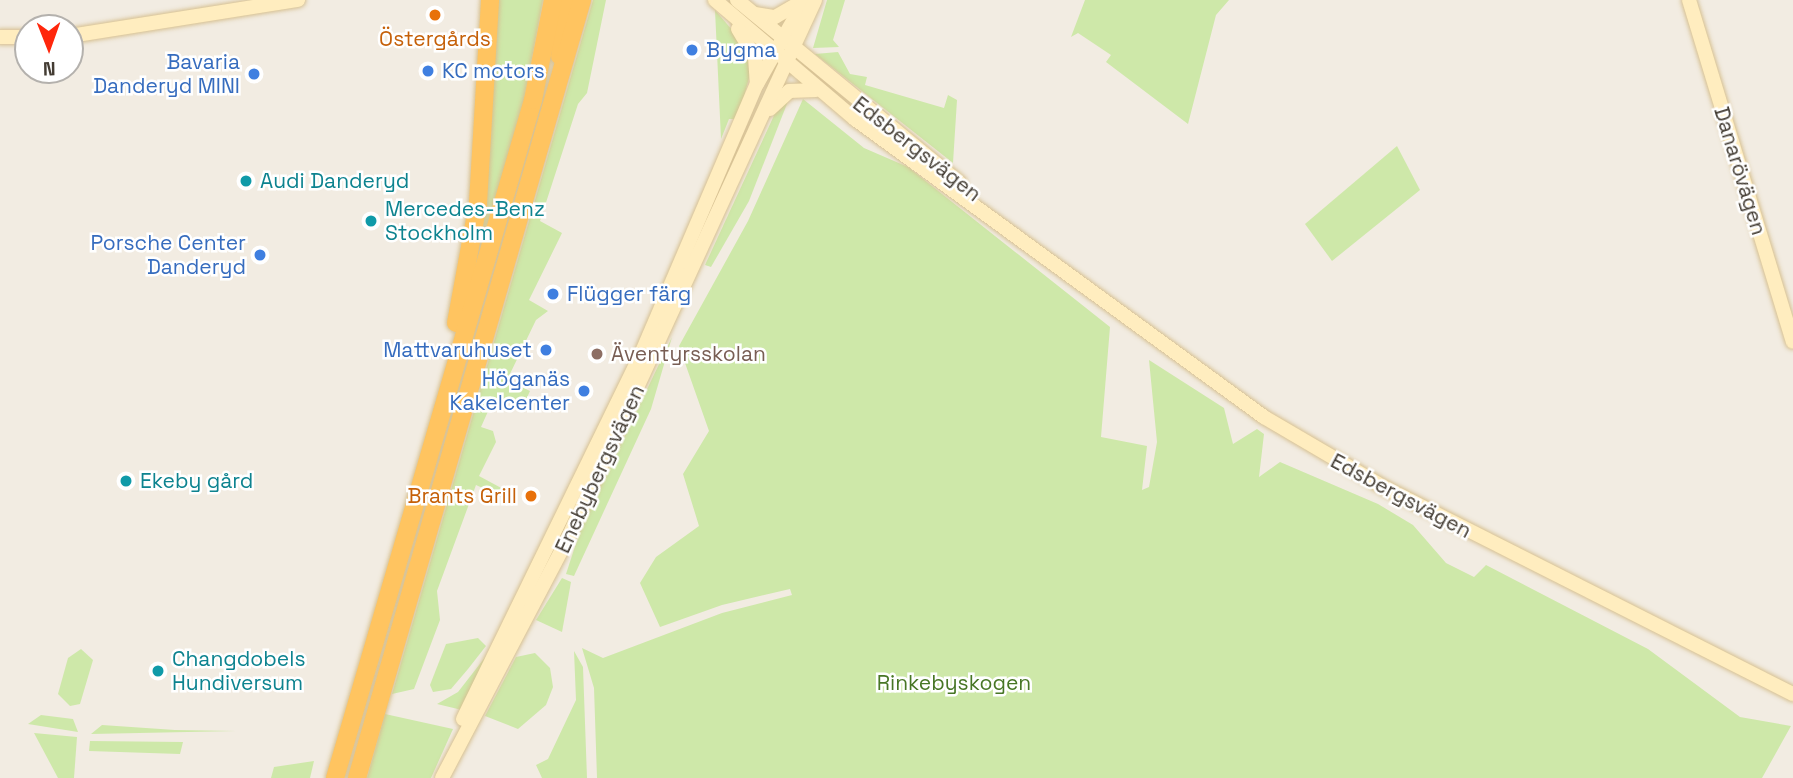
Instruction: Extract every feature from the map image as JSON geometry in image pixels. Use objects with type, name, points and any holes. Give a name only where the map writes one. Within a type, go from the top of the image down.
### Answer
[{"type":"highway","points":[[335,778],[463,289],[478,203],[491,0]]},
{"type":"highway","points":[[354,709],[533,100],[553,0]]},
{"type":"highway","points":[[554,108],[567,0]]},
{"type":"highway","points":[[357,778],[554,108],[582,0]]},
{"type":"main road","points":[[84,34],[298,0]]},
{"type":"main road","points":[[715,0],[754,54],[757,84]]},
{"type":"main road","name":"Edsbergsvägen","points":[[715,0],[816,90],[1040,248]]},
{"type":"main road","name":"Edsbergsvägen","points":[[737,0],[1040,248],[1232,394],[1332,459],[1792,691]]},
{"type":"main road","points":[[753,13],[775,17],[805,0]]},
{"type":"main road","name":"Enebybergsvägen","points":[[790,45],[805,0]]},
{"type":"main road","name":"Enebybergsvägen","points":[[440,778],[739,169],[758,126],[781,60],[815,0]]},
{"type":"main road","name":"Danarövägen","points":[[1689,0],[1793,342]]},
{"type":"main road","name":"Enebybergsvägen","points":[[647,357],[757,84],[781,60]]},
{"type":"main road","points":[[758,126],[785,93],[816,90]]},
{"type":"main road","points":[[723,163],[739,169]]},
{"type":"green space","points":[[495,0],[543,0],[524,100],[478,263]]},
{"type":"green space","points":[[593,0],[606,0],[587,93],[578,104],[540,221],[562,233],[529,300],[548,311],[536,320],[507,380],[530,391],[525,402],[494,398],[481,427],[493,431],[496,442],[479,476],[505,490],[502,497],[476,485],[437,591],[440,620],[414,689],[392,694]]},
{"type":"green space","points":[[827,0],[845,0],[833,40],[839,47],[813,48]]},
{"type":"green space","points":[[1085,0],[1229,0],[1216,15],[1188,124],[1106,62],[1111,55],[1078,33],[1071,37]]},
{"type":"green space","points":[[715,10],[745,45],[752,67],[738,119],[729,119],[721,139]]},
{"type":"green space","points":[[838,52],[850,74],[867,77],[865,85],[944,108],[948,95],[957,100],[953,163],[815,54]]},
{"type":"green space","points":[[790,96],[749,201],[711,267],[705,265],[777,109]]},
{"type":"green space","name":"Rinkebyskogen","points":[[803,99],[864,148],[908,167],[1110,327],[1101,437],[1147,446],[1142,490],[1149,487],[1157,442],[1149,360],[1224,408],[1233,444],[1257,429],[1264,434],[1259,477],[1280,462],[1378,504],[1413,525],[1446,563],[1474,577],[1486,565],[1648,649],[1740,717],[1791,726],[1762,778],[597,778],[594,688],[582,648],[603,658],[722,613],[792,595],[790,589],[722,605],[660,627],[640,583],[656,557],[699,526],[683,474],[709,431],[679,346],[748,221]]},
{"type":"green space","points":[[1397,146],[1420,190],[1332,261],[1305,224]]},
{"type":"green space","points":[[672,337],[651,409],[574,576],[566,574],[582,525]]},
{"type":"green space","points":[[562,578],[571,582],[562,632],[536,620]]},
{"type":"green space","points":[[478,638],[486,646],[468,669],[451,689],[433,692],[430,685],[446,644]]},
{"type":"green space","points":[[81,649],[93,660],[80,704],[70,706],[58,694],[68,658]]},
{"type":"green space","points":[[490,651],[462,710],[437,704],[458,692]]},
{"type":"green space","points":[[574,651],[583,667],[587,778],[542,778],[536,765],[548,759],[576,700]]},
{"type":"green space","points":[[535,653],[550,668],[553,687],[546,705],[518,729],[485,716],[516,657]]},
{"type":"green space","points":[[385,714],[453,729],[431,778],[367,778]]},
{"type":"green space","points":[[41,715],[73,719],[78,732],[28,724]]},
{"type":"green space","points":[[102,725],[175,730],[236,731],[91,734]]},
{"type":"green space","points":[[34,733],[77,737],[74,778],[58,778]]},
{"type":"green space","points":[[90,741],[183,742],[180,754],[89,751]]},
{"type":"green space","points":[[314,761],[310,778],[271,778],[274,767]]},
{"type":"place","name":"Östergårds","points":[[435,15]]},
{"type":"place","name":"Bygma","points":[[692,50]]},
{"type":"place","name":"KC motors","points":[[428,71]]},
{"type":"place","name":"Bavaria Danderyd MINI","points":[[254,74]]},
{"type":"place","name":"Audi Danderyd","points":[[246,181]]},
{"type":"place","name":"Mercedes-Benz Stockholm","points":[[371,221]]},
{"type":"place","name":"Porsche Center Danderyd","points":[[260,255]]},
{"type":"place","name":"Flügger färg","points":[[553,294]]},
{"type":"place","name":"Mattvaruhuset","points":[[546,350]]},
{"type":"place","name":"Äventyrsskolan","points":[[597,354]]},
{"type":"place","name":"Höganäs Kakelcenter","points":[[584,391]]},
{"type":"place","name":"Ekeby gård","points":[[126,481]]},
{"type":"place","name":"Brants Grill","points":[[531,496]]},
{"type":"place","name":"Changdobels Hundiversum","points":[[158,671]]}]
